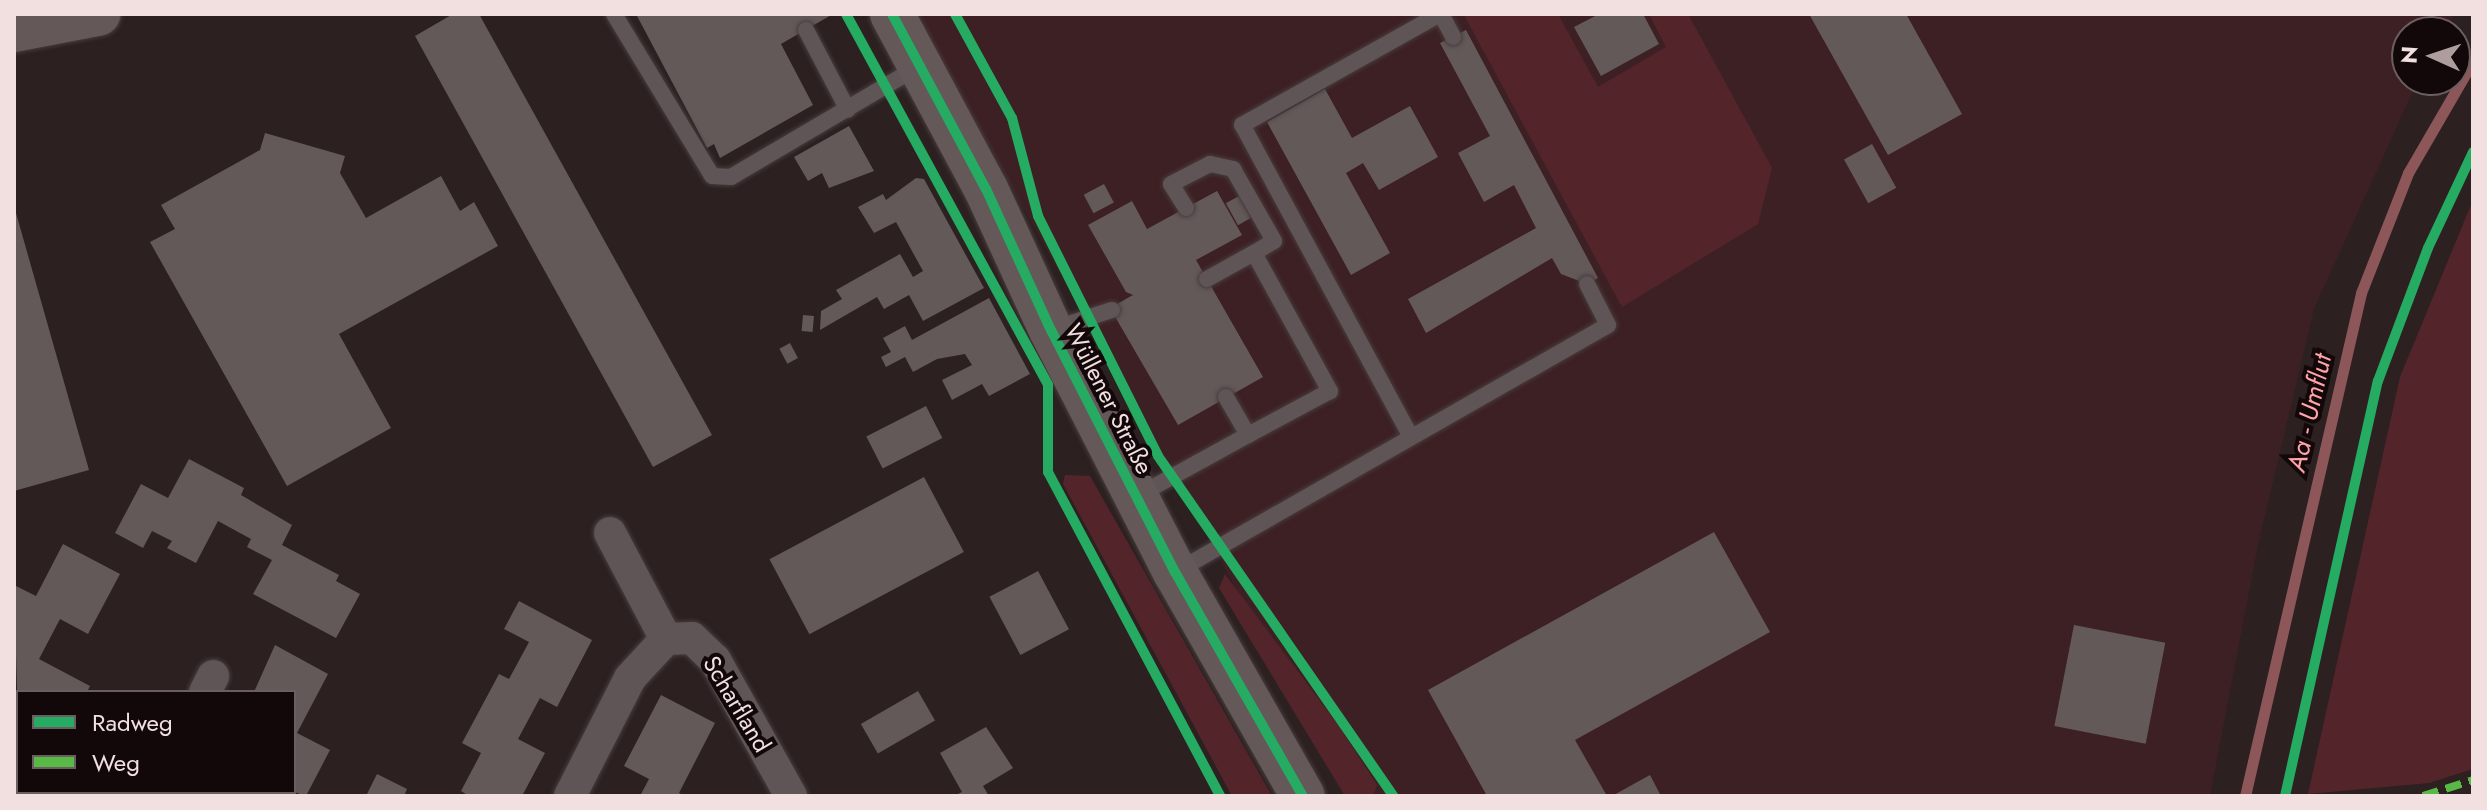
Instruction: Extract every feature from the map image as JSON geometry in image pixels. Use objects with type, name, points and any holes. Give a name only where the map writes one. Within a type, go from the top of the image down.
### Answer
[{"type":"main road","points":[[14,30],[98,14]]},
{"type":"main road","name":"Wüllener Straße","points":[[892,14],[986,189],[1051,330],[1175,572],[1303,796]]},
{"type":"street","points":[[570,796],[630,678],[666,639],[610,533]]},
{"type":"street","name":"Scharfland","points":[[666,639],[692,638],[715,660],[791,796]]},
{"type":"lane","points":[[1411,437],[1242,125],[1440,14],[1453,37]]},
{"type":"lane","points":[[619,16],[712,176],[731,177],[919,66]]},
{"type":"lane","points":[[806,30],[848,110]]},
{"type":"lane","points":[[1186,208],[1171,184],[1210,164],[1233,169],[1274,241],[1207,279]]},
{"type":"lane","points":[[1136,497],[1330,391],[1254,253]]},
{"type":"lane","points":[[1175,572],[1608,325],[1587,284]]},
{"type":"lane","points":[[1051,330],[1112,310]]},
{"type":"lane","points":[[1226,397],[1248,435]]},
{"type":"shaded area","points":[[915,14],[2454,14],[2391,16],[2391,96],[2411,96],[2314,309],[2258,545],[2210,796],[1352,796]]},
{"type":"shaded area","points":[[1558,14],[1598,87],[1666,47],[1649,14],[1688,14],[1772,168],[1758,224],[1622,307],[1464,15]]},
{"type":"shaded area","points":[[2473,200],[2473,769],[2429,783],[2308,794],[2400,377]]},
{"type":"shaded area","points":[[1065,475],[1090,476],[1272,796],[1232,796],[1063,484]]},
{"type":"shaded area","points":[[1225,574],[1338,725],[1377,785],[1373,796],[1345,796],[1219,588]]},
{"type":"building","points":[[453,14],[479,14],[712,435],[653,467],[415,36]]},
{"type":"building","points":[[636,14],[833,14],[781,44],[813,105],[720,158],[714,144],[707,148]]},
{"type":"building","points":[[1599,14],[1643,14],[1659,44],[1601,76],[1574,27]]},
{"type":"building","points":[[1809,14],[1906,14],[1962,114],[1888,155]]},
{"type":"building","points":[[1466,30],[1598,278],[1587,284],[1561,274],[1552,258],[1426,333],[1408,299],[1536,228],[1514,185],[1484,202],[1458,153],[1490,136],[1440,43]]},
{"type":"building","points":[[1325,89],[1352,138],[1410,106],[1438,157],[1379,190],[1363,163],[1346,173],[1390,253],[1351,275],[1267,122]]},
{"type":"building","points":[[849,126],[874,171],[829,188],[822,173],[808,181],[794,157]]},
{"type":"building","points":[[265,133],[345,156],[340,173],[366,218],[441,176],[460,211],[474,202],[498,246],[339,334],[391,428],[287,486],[150,242],[175,229],[161,205],[260,150]]},
{"type":"building","points":[[1872,144],[1896,188],[1868,203],[1844,160]]},
{"type":"building","points":[[916,178],[924,179],[984,288],[923,321],[909,295],[884,309],[877,297],[820,330],[821,311],[842,299],[836,290],[900,254],[913,277],[923,271],[896,222],[874,233],[858,207],[883,194],[886,200]]},
{"type":"building","points":[[1104,184],[1114,203],[1094,213],[1084,195]]},
{"type":"building","points":[[1217,191],[1242,235],[1196,260],[1263,377],[1178,425],[1110,308],[1133,295],[1126,292],[1088,225],[1132,201],[1147,229]]},
{"type":"building","points":[[1239,196],[1251,218],[1238,225],[1226,203]]},
{"type":"building","points":[[14,206],[89,470],[14,491]]},
{"type":"building","points":[[989,298],[1030,374],[989,396],[982,384],[952,400],[942,380],[972,365],[965,354],[937,359],[913,372],[905,357],[886,367],[881,357],[891,352],[883,338],[905,326],[912,340]]},
{"type":"building","points":[[803,315],[814,316],[813,332],[802,331]]},
{"type":"building","points":[[790,343],[798,358],[787,364],[779,349]]},
{"type":"building","points":[[926,406],[942,438],[883,468],[866,436]]},
{"type":"building","points":[[189,459],[244,488],[241,495],[292,525],[282,545],[339,575],[336,581],[360,594],[336,638],[253,594],[272,560],[247,547],[251,539],[218,521],[196,563],[167,548],[172,541],[152,531],[143,548],[115,533],[141,484],[168,498]]},
{"type":"building","points":[[924,477],[964,552],[809,634],[769,559]]},
{"type":"building","points":[[1714,532],[1770,632],[1575,740],[1607,796],[1487,796],[1428,690]]},
{"type":"building","points":[[63,544],[120,574],[88,634],[60,619],[39,659],[90,686],[88,690],[17,690],[14,585],[36,596]]},
{"type":"building","points":[[1038,571],[1069,629],[1020,655],[989,597]]},
{"type":"building","points":[[519,601],[592,640],[557,707],[540,698],[518,739],[545,753],[522,796],[469,796],[461,791],[481,753],[462,743],[499,674],[509,679],[529,642],[504,629]]},
{"type":"building","points":[[2074,625],[2165,643],[2146,744],[2054,726]]},
{"type":"building","points":[[275,645],[328,674],[297,733],[330,750],[306,796],[296,793],[296,690],[255,690]]},
{"type":"building","points":[[918,691],[935,720],[878,753],[861,724]]},
{"type":"building","points":[[661,695],[715,723],[679,793],[685,796],[640,796],[649,779],[624,766]]},
{"type":"building","points":[[986,727],[1013,768],[983,786],[989,796],[954,796],[962,792],[940,753]]},
{"type":"building","points":[[14,764],[16,794],[33,794],[14,796]]},
{"type":"building","points":[[377,774],[407,789],[404,796],[366,796]]},
{"type":"building","points":[[1650,775],[1661,796],[1612,796]]},
{"type":"building","points":[[197,794],[241,794],[196,796]]},
{"type":"waterway","name":"Aa - Umflut","points":[[2245,796],[2361,293],[2408,173],[2473,61]]},
{"type":"marked path","points":[[2423,796],[2473,780]]},
{"type":"cycle path","points":[[846,14],[1048,385],[1048,472],[1220,796]]},
{"type":"cycle path","points":[[892,14],[986,189],[1051,330],[1175,572],[1303,796]]},
{"type":"cycle path","points":[[955,14],[1012,118],[1038,216],[1158,456],[1393,796]]},
{"type":"cycle path","points":[[2285,796],[2378,381],[2428,248],[2473,152]]}]
